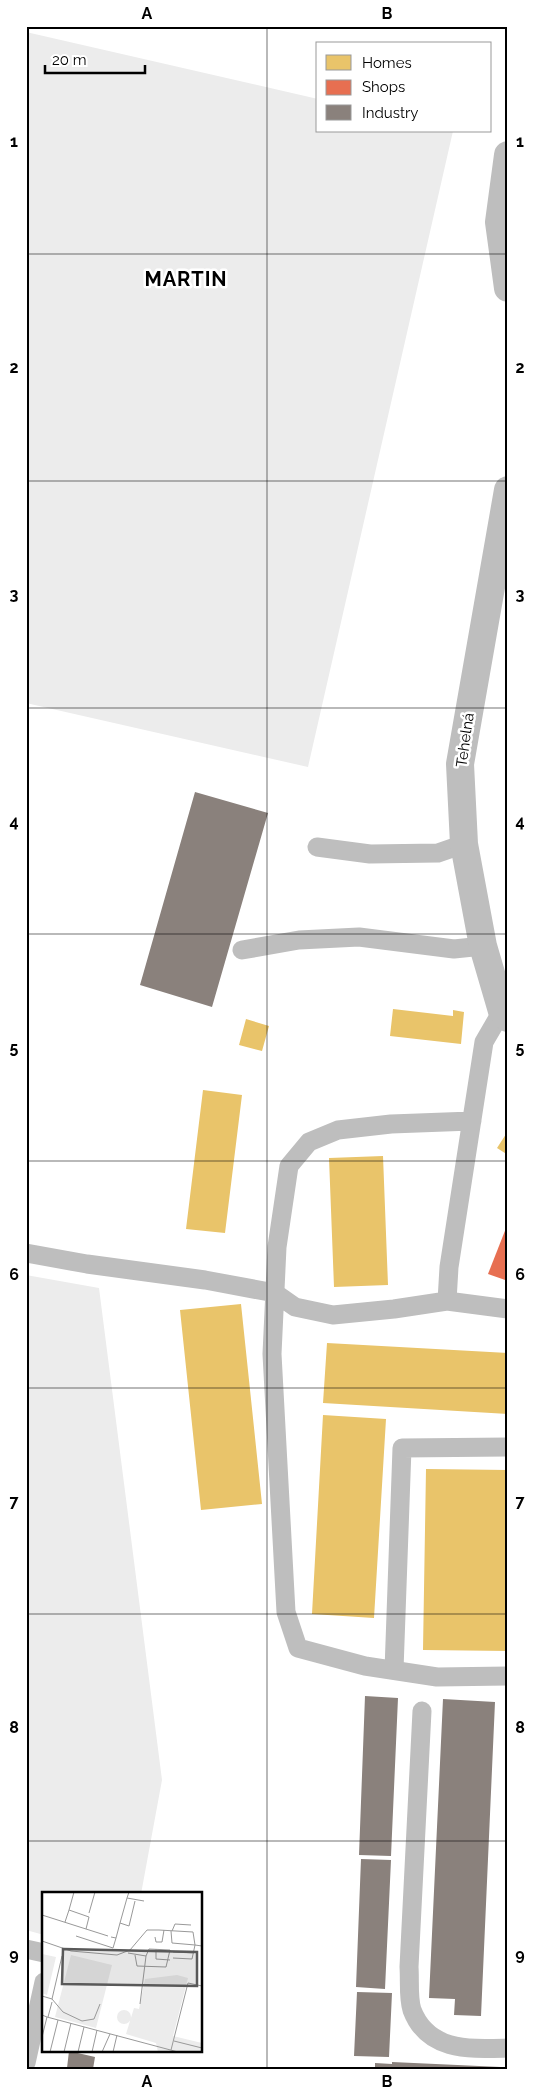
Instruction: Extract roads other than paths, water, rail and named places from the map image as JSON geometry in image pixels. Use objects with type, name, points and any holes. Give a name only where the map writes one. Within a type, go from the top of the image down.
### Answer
[{"type":"street","points":[[508,155],[499,222],[508,288]]},
{"type":"street","name":"Tehelná","points":[[505,1014],[483,946],[464,844],[460,764],[508,490]]},
{"type":"lane","points":[[317,848],[370,854],[438,853],[464,844]]},
{"type":"lane","points":[[242,950],[298,940],[359,937],[454,949],[483,946]]},
{"type":"lane","points":[[447,1301],[448,1267],[484,1042],[505,1014]]},
{"type":"lane","points":[[472,1122],[391,1124],[338,1130],[309,1142],[289,1166],[277,1246],[272,1354],[286,1612],[298,1648],[365,1666],[437,1677],[508,1676]]},
{"type":"lane","points":[[26,1253],[87,1264],[205,1280],[275,1293],[295,1307],[333,1314],[394,1310],[447,1301],[508,1309]]},
{"type":"lane","points":[[394,1670],[402,1448],[508,1447]]},
{"type":"lane","points":[[422,1711],[409,1967],[412,2009],[426,2033],[441,2043],[467,2049],[508,2048]]},
{"type":"lane","points":[[26,1949],[42,1953]]},
{"type":"lane","points":[[26,2063],[42,1991]]},
{"type":"district","name":"MARTIN","points":[[186,279]]}]
